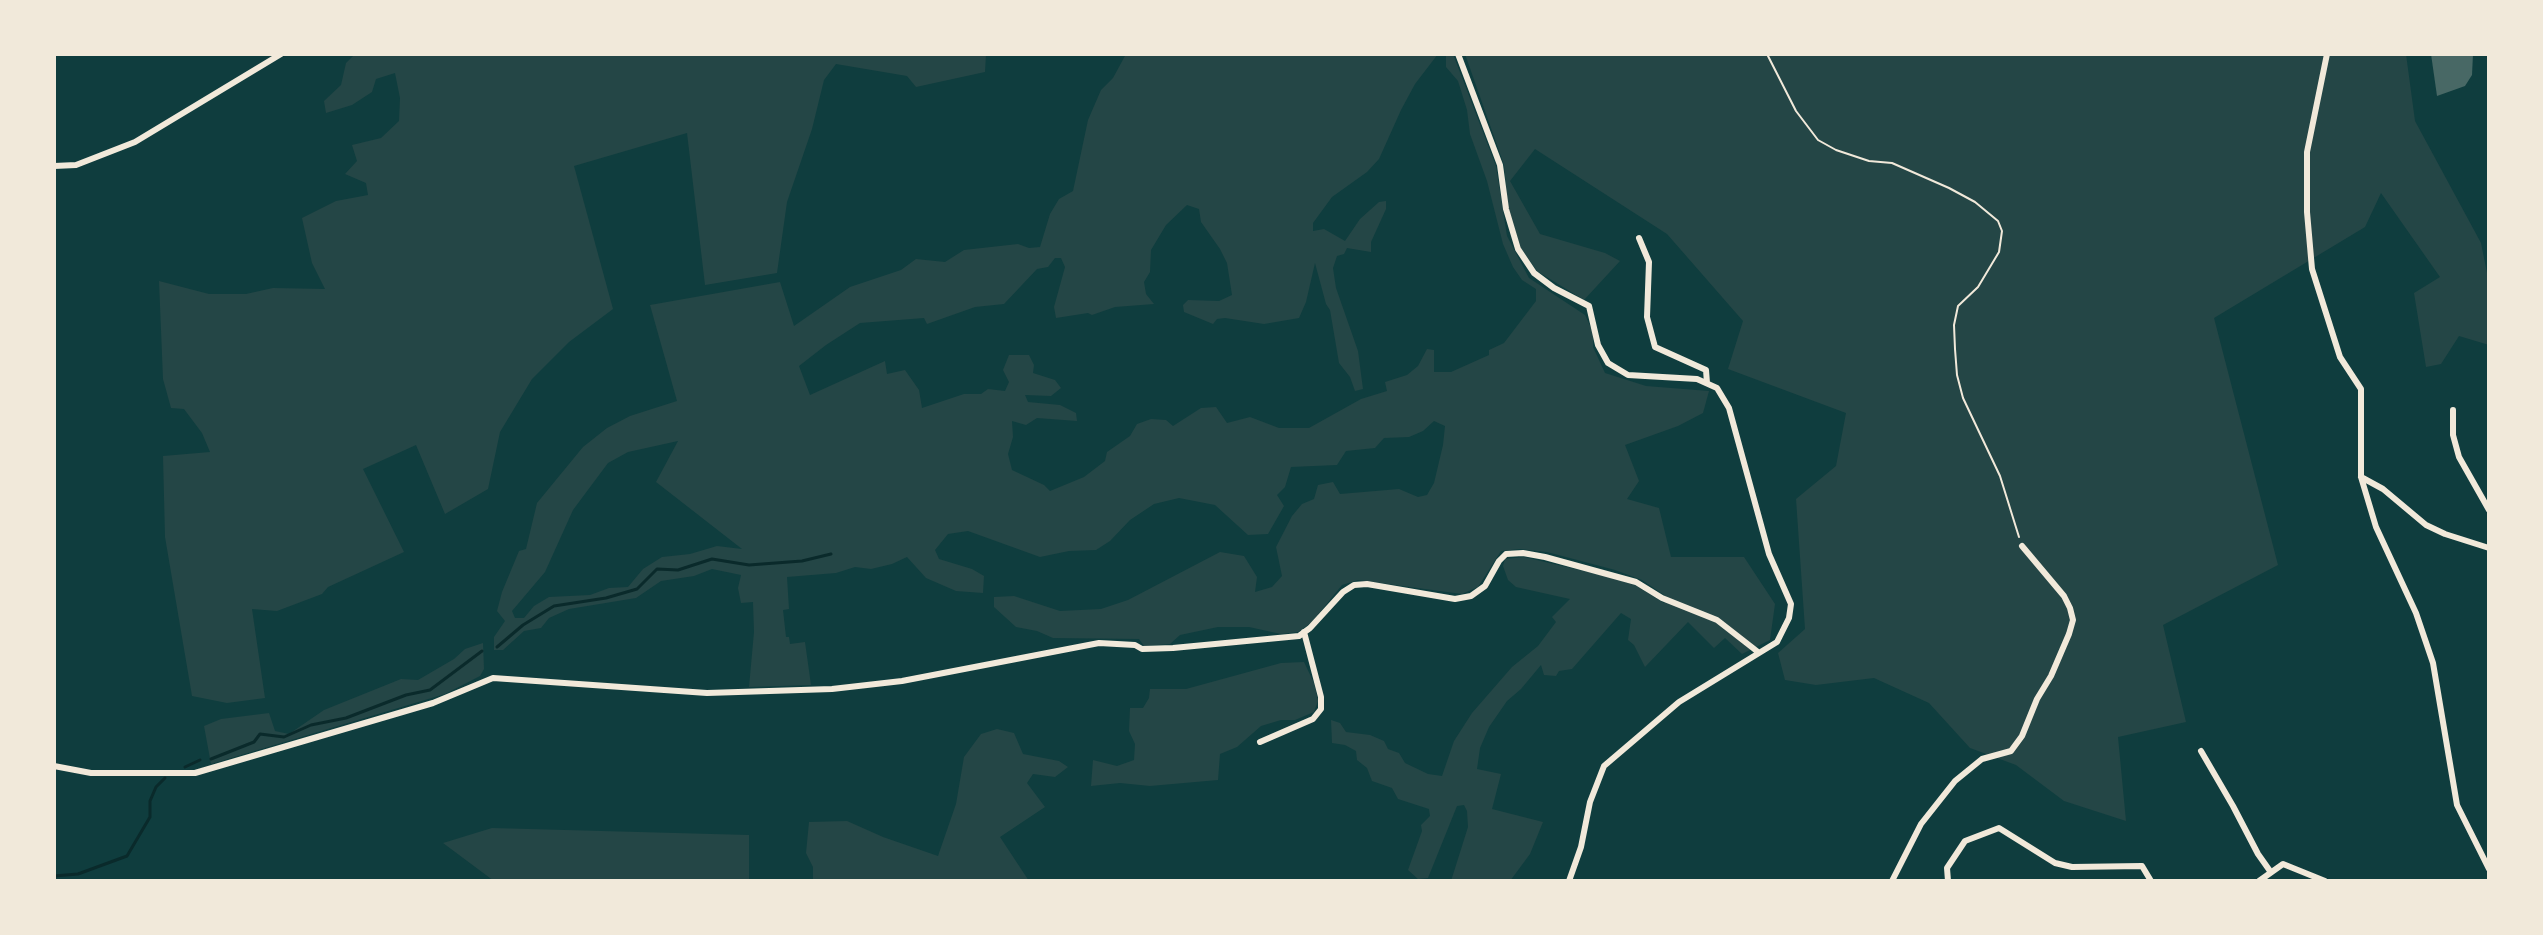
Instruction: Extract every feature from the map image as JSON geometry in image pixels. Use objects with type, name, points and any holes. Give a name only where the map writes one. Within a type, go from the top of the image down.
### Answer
[{"type":"street","points":[[54,166],[76,165],[135,142],[281,54]]},
{"type":"street","points":[[1458,54],[1500,165],[1506,209],[1518,249],[1534,273],[1554,288],[1589,306],[1598,345],[1608,363],[1628,375],[1697,379],[1717,388],[1729,408],[1769,554],[1791,604],[1789,618],[1777,642],[1679,702],[1604,766],[1590,802],[1581,847],[1569,881]]},
{"type":"street","points":[[2327,54],[2307,152],[2307,212],[2312,269],[2340,357],[2361,389],[2361,477],[2376,527],[2416,613],[2433,663],[2457,805],[2489,869]]},
{"type":"street","points":[[1639,238],[1649,262],[1647,317],[1655,347],[1706,370],[1707,383]]},
{"type":"street","points":[[2453,410],[2453,435],[2459,457],[2489,510]]},
{"type":"street","points":[[2361,477],[2383,489],[2426,525],[2489,548]]},
{"type":"street","points":[[1892,881],[1921,824],[1955,781],[1982,759],[2011,751],[2022,736],[2069,634],[2073,620],[2064,596],[2022,546]]},
{"type":"street","points":[[54,766],[91,773],[195,773],[433,703],[493,678],[707,693],[832,689],[902,681],[1099,643],[1135,645],[1142,649],[1173,648],[1299,636],[1354,585],[1367,584],[1455,599],[1471,596],[1485,586],[1506,554],[1523,553],[1636,582],[1662,598],[1717,620],[1758,652]]},
{"type":"street","points":[[1260,742],[1313,719],[1321,709],[1321,697],[1304,632]]},
{"type":"street","points":[[2201,751],[2270,871]]},
{"type":"street","points":[[1948,881],[1947,868],[1965,841],[1999,828],[2055,863],[2072,867],[2142,866],[2151,881]]},
{"type":"street","points":[[2259,881],[2283,864],[2325,881]]},
{"type":"path","points":[[1767,54],[1796,111],[1818,140],[1869,161],[1892,163],[1949,188],[1975,202],[1998,221],[2002,231],[1999,252],[1978,287],[1958,306],[1954,325],[1955,349],[1963,398],[2000,476],[2022,546]]},
{"type":"shaded area","points":[[355,54],[986,54],[985,72],[916,87],[907,76],[836,64],[824,80],[812,129],[787,202],[777,273],[705,285],[687,133],[574,166],[613,309],[569,342],[532,379],[500,432],[488,489],[445,514],[416,445],[363,469],[404,552],[328,587],[322,594],[277,611],[252,609],[265,698],[227,703],[192,696],[165,537],[163,456],[210,452],[202,433],[184,409],[171,408],[163,379],[159,281],[209,294],[246,294],[273,288],[325,289],[312,263],[302,218],[336,201],[368,195],[366,183],[345,174],[357,161],[352,145],[381,138],[399,121],[400,98],[395,73],[376,79],[372,92],[352,105],[326,113],[324,101],[341,85],[346,63]]},
{"type":"shaded area","points":[[1126,54],[1438,54],[1415,84],[1379,159],[1367,172],[1332,197],[1313,223],[1313,231],[1324,229],[1345,241],[1360,219],[1379,202],[1386,201],[1386,209],[1371,242],[1371,252],[1347,248],[1344,254],[1337,256],[1333,268],[1336,288],[1358,351],[1363,389],[1355,391],[1350,377],[1339,363],[1330,310],[1315,263],[1299,318],[1264,324],[1225,318],[1217,319],[1213,324],[1184,312],[1183,305],[1188,300],[1219,301],[1232,295],[1227,263],[1220,249],[1201,222],[1199,209],[1187,205],[1166,225],[1151,250],[1150,272],[1144,282],[1146,294],[1154,304],[1115,307],[1092,315],[1056,318],[1054,307],[1065,267],[1061,258],[1055,258],[1048,267],[1037,269],[1004,304],[975,307],[927,324],[924,318],[860,323],[799,366],[810,395],[885,361],[887,374],[905,370],[919,390],[922,408],[964,394],[981,394],[988,389],[1005,391],[1009,382],[1003,370],[1009,355],[1029,355],[1034,365],[1033,373],[1055,380],[1061,388],[1051,396],[1025,395],[1028,402],[1060,405],[1076,413],[1077,421],[1037,418],[1026,425],[1012,421],[1013,437],[1008,454],[1012,470],[1050,491],[1084,477],[1105,461],[1107,452],[1130,436],[1137,424],[1151,419],[1166,420],[1173,426],[1201,408],[1216,407],[1227,423],[1250,417],[1279,428],[1309,428],[1361,399],[1387,391],[1385,382],[1407,375],[1418,366],[1427,349],[1434,350],[1434,372],[1451,372],[1489,355],[1489,350],[1504,343],[1536,301],[1536,289],[1522,280],[1503,244],[1487,181],[1470,134],[1458,81],[1446,67],[1446,54],[1453,54],[1496,166],[1507,236],[1529,278],[1585,315],[1593,332],[1593,347],[1605,373],[1646,386],[1709,391],[1703,413],[1678,426],[1625,445],[1639,481],[1627,499],[1659,508],[1671,557],[1744,557],[1775,604],[1770,640],[1742,654],[1725,638],[1714,648],[1688,622],[1645,667],[1634,645],[1628,640],[1631,619],[1621,613],[1572,669],[1559,671],[1556,676],[1544,675],[1541,665],[1507,701],[1489,727],[1480,748],[1477,769],[1501,774],[1492,809],[1543,822],[1530,854],[1510,881],[1451,881],[1468,827],[1464,805],[1457,806],[1428,878],[1418,879],[1408,870],[1422,831],[1421,825],[1430,816],[1429,809],[1398,799],[1392,788],[1372,781],[1367,768],[1357,760],[1356,751],[1332,743],[1331,720],[1340,723],[1346,732],[1370,735],[1384,741],[1388,749],[1399,753],[1405,763],[1428,774],[1442,776],[1454,741],[1472,713],[1512,667],[1538,646],[1556,622],[1552,617],[1570,599],[1516,587],[1508,580],[1503,566],[1505,559],[1524,557],[1605,576],[1635,585],[1664,603],[1667,597],[1642,580],[1547,552],[1520,549],[1501,551],[1478,587],[1462,594],[1358,580],[1342,585],[1312,622],[1298,632],[1281,634],[1249,627],[1218,627],[1180,635],[1170,644],[1144,646],[1139,639],[1053,638],[1016,627],[994,607],[994,597],[1014,596],[1060,611],[1101,609],[1128,600],[1220,552],[1244,556],[1257,577],[1255,592],[1272,587],[1282,576],[1276,547],[1292,516],[1302,504],[1314,499],[1318,485],[1333,482],[1340,494],[1399,489],[1418,497],[1427,495],[1434,483],[1445,426],[1434,421],[1423,431],[1409,437],[1384,438],[1375,448],[1346,451],[1337,465],[1291,467],[1285,487],[1277,495],[1284,506],[1268,534],[1248,535],[1215,505],[1179,498],[1154,504],[1096,550],[1040,557],[968,531],[948,534],[935,550],[939,559],[984,576],[983,593],[956,591],[926,578],[907,557],[871,569],[855,567],[836,573],[787,577],[789,609],[783,610],[786,637],[789,637],[790,644],[805,642],[811,685],[749,687],[754,632],[753,602],[741,603],[738,588],[741,575],[712,569],[694,576],[661,581],[636,598],[569,609],[549,618],[541,628],[524,631],[503,650],[494,650],[494,637],[505,621],[497,611],[502,592],[519,551],[526,549],[537,503],[583,447],[607,428],[630,416],[677,401],[650,305],[780,282],[794,326],[850,287],[901,270],[916,259],[945,262],[964,250],[1018,244],[1029,248],[1040,247],[1050,214],[1059,199],[1073,191],[1088,120],[1101,90],[1113,78]],"holes":[[[678,441],[656,482],[742,549],[717,546],[690,554],[662,557],[643,569],[628,587],[609,588],[590,595],[549,597],[534,606],[524,618],[515,618],[512,611],[545,572],[573,510],[608,463],[628,452]]]},
{"type":"shaded area","points":[[1465,54],[2406,54],[2415,121],[2481,243],[2489,283],[2489,345],[2459,336],[2441,364],[2426,367],[2414,293],[2440,277],[2381,193],[2365,227],[2214,318],[2278,565],[2163,625],[2186,722],[2118,737],[2126,821],[2064,801],[2016,765],[1970,748],[1929,703],[1874,678],[1816,685],[1785,680],[1778,653],[1805,629],[1796,499],[1836,466],[1846,413],[1728,369],[1743,321],[1667,234],[1535,149],[1510,181],[1540,234],[1605,253],[1620,261],[1584,300],[1537,271],[1521,248],[1508,208],[1504,165]]},
{"type":"shaded area","points":[[483,643],[484,669],[480,676],[445,694],[211,764],[204,726],[221,719],[269,713],[275,731],[289,734],[324,710],[401,679],[418,680],[465,649]]},
{"type":"shaded area","points":[[1304,662],[1318,701],[1314,712],[1295,720],[1281,720],[1261,726],[1237,747],[1220,754],[1218,780],[1150,786],[1120,783],[1091,786],[1093,760],[1117,766],[1134,760],[1135,744],[1129,731],[1130,708],[1143,708],[1150,689],[1186,689],[1281,663]]},
{"type":"shaded area","points":[[997,729],[1014,733],[1023,754],[1059,761],[1068,767],[1055,777],[1033,774],[1027,783],[1045,807],[1000,837],[1029,881],[813,881],[813,867],[806,853],[809,822],[847,821],[938,856],[956,804],[964,757],[981,734]]},
{"type":"shaded area","points":[[492,828],[749,835],[749,881],[494,881],[443,843]]},
{"type":"building","points":[[2431,54],[2473,54],[2472,75],[2465,86],[2437,96]]},
{"type":"waterway","points":[[497,647],[523,625],[554,606],[606,598],[637,589],[657,569],[678,570],[712,559],[749,565],[802,561],[831,554]]},
{"type":"waterway","points":[[211,759],[254,742],[260,734],[284,737],[311,725],[346,718],[406,695],[430,690],[482,651]]},
{"type":"waterway","points":[[185,767],[200,760]]},
{"type":"waterway","points":[[54,876],[78,874],[127,856],[150,817],[150,801],[156,787],[165,778]]}]
